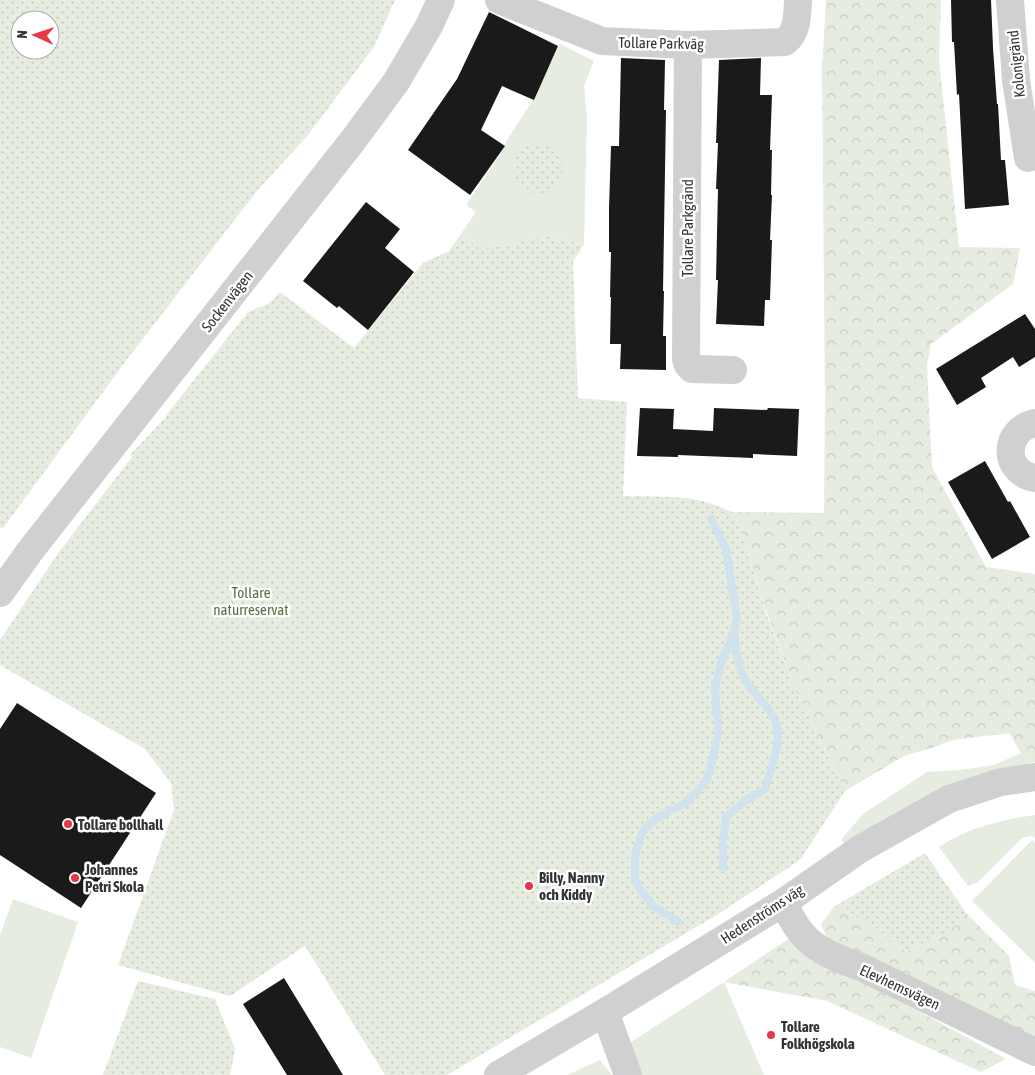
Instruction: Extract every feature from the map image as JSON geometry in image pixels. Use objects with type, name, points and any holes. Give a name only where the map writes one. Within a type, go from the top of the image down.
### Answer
[{"type":"street","name":"Sockenvägen","points":[[0,594],[30,550],[354,139],[396,82],[429,26],[441,0]]},
{"type":"street","name":"Tollare Parkväg","points":[[499,0],[602,42],[688,45],[785,42],[790,38],[796,24],[798,0]]},
{"type":"street","name":"Kolonigränd","points":[[1010,0],[1016,80],[1028,158]]},
{"type":"street","name":"Tollare Parkgränd","points":[[688,45],[686,358],[688,365],[692,369],[733,370]]},
{"type":"street","points":[[1035,423],[1025,426],[1018,432],[1010,448],[1014,466],[1021,472],[1035,478]]},
{"type":"street","name":"Hedenströms väg","points":[[498,1075],[784,902],[860,849],[949,799],[1001,782],[1035,777]]},
{"type":"street","name":"Elevhemsvägen","points":[[784,902],[793,922],[815,947],[838,959],[861,967],[1035,1052]]},
{"type":"street","points":[[605,1012],[628,1075]]},
{"type":"green space","points":[[0,0],[395,0],[374,47],[308,135],[257,191],[125,362],[3,528],[0,527]]},
{"type":"green space","points":[[826,0],[941,0],[939,60],[959,247],[1020,248],[1013,284],[931,344],[927,365],[932,467],[986,567],[1035,574],[1035,762],[1028,764],[1009,733],[953,740],[904,756],[845,791],[795,689],[764,605],[741,530],[732,512],[824,513],[825,397],[822,69]]},
{"type":"green space","points":[[560,44],[594,61],[584,86],[587,117],[584,244],[544,236],[508,245],[480,249],[461,234],[476,212],[466,205],[502,152],[507,140],[533,100]]},
{"type":"green space","points":[[533,143],[543,143],[556,150],[563,163],[563,173],[556,186],[543,193],[533,193],[524,189],[517,182],[513,173],[513,163],[517,154],[524,147]]},
{"type":"green space","name":"Tollare naturreservat","points":[[461,234],[480,249],[508,245],[544,236],[584,244],[573,262],[578,398],[627,402],[623,496],[692,499],[710,503],[732,512],[741,530],[766,613],[795,689],[845,791],[800,860],[720,913],[447,1075],[385,1075],[305,946],[230,996],[118,965],[174,810],[171,783],[145,749],[0,665],[0,640],[59,552],[132,457],[130,455],[166,417],[248,312],[270,303],[280,292],[354,348],[423,263],[449,251]]},
{"type":"green space","points":[[1021,753],[1028,764],[1017,772],[851,851],[841,840],[863,814],[927,772],[961,770],[994,765]]},
{"type":"green space","points":[[1035,815],[1035,838],[1032,836],[1022,838],[978,882],[968,886],[939,847],[950,840],[985,826]]},
{"type":"green space","points":[[1032,840],[1035,843],[1035,963],[972,901]]},
{"type":"green space","points":[[925,853],[966,913],[949,931],[906,952],[870,924],[835,906]]},
{"type":"green space","points":[[13,899],[78,922],[31,1058],[0,1047],[0,935]]},
{"type":"green space","points":[[835,906],[870,924],[906,952],[949,931],[966,913],[1009,956],[1015,985],[1035,991],[1035,1046],[827,938],[821,924]]},
{"type":"green space","points":[[788,939],[1006,1059],[981,1072],[827,1001],[724,982]]},
{"type":"green space","points":[[138,981],[215,999],[235,1049],[230,1075],[103,1075]]},
{"type":"green space","points":[[724,982],[764,1075],[636,1075],[628,1044]]},
{"type":"green space","points":[[600,1060],[612,1075],[567,1075]]},
{"type":"building","points":[[951,0],[991,0],[1001,160],[1005,160],[1009,205],[965,209],[959,94],[957,95],[954,42],[952,42]]},
{"type":"building","points":[[489,12],[558,46],[534,100],[502,86],[481,130],[505,146],[470,195],[408,150],[457,79]]},
{"type":"building","points":[[621,58],[665,60],[663,336],[666,336],[666,370],[620,369],[621,344],[610,344],[611,252],[609,252],[609,208],[611,146],[619,146]]},
{"type":"building","points":[[761,58],[760,95],[772,95],[770,300],[765,300],[764,326],[716,324],[718,280],[716,280],[718,189],[716,189],[718,143],[716,143],[719,60]]},
{"type":"building","points":[[366,202],[400,229],[385,248],[414,272],[368,330],[339,306],[337,308],[303,281]]},
{"type":"building","points":[[1025,314],[1035,329],[1035,357],[1019,367],[1013,357],[981,378],[986,387],[957,405],[936,369]]},
{"type":"building","points":[[640,408],[674,409],[673,429],[713,431],[714,408],[799,409],[797,456],[753,454],[753,458],[678,455],[678,457],[637,456]]},
{"type":"building","points":[[985,461],[1030,537],[992,559],[948,482]]},
{"type":"building","name":"Tollare bollhall","points":[[17,703],[156,793],[81,908],[0,855],[0,729]]},
{"type":"building","points":[[284,978],[343,1075],[287,1075],[243,1004]]},
{"type":"waterway","points":[[678,922],[653,906],[640,889],[635,878],[635,858],[643,831],[655,819],[685,803],[699,790],[707,779],[713,757],[718,733],[715,687],[721,663],[734,631],[737,618],[726,549],[711,519]]},
{"type":"waterway","points":[[723,868],[723,840],[726,817],[745,801],[765,789],[775,757],[778,737],[774,718],[750,688],[741,671],[734,633]]},
{"type":"place","name":"Tollare bollhall","points":[[68,824]]},
{"type":"place","name":"Johannes Petri Skola","points":[[75,878]]},
{"type":"place","name":"Billy, Nanny och Kiddy","points":[[529,886]]},
{"type":"place","name":"Tollare Folkhögskola","points":[[771,1035]]}]
